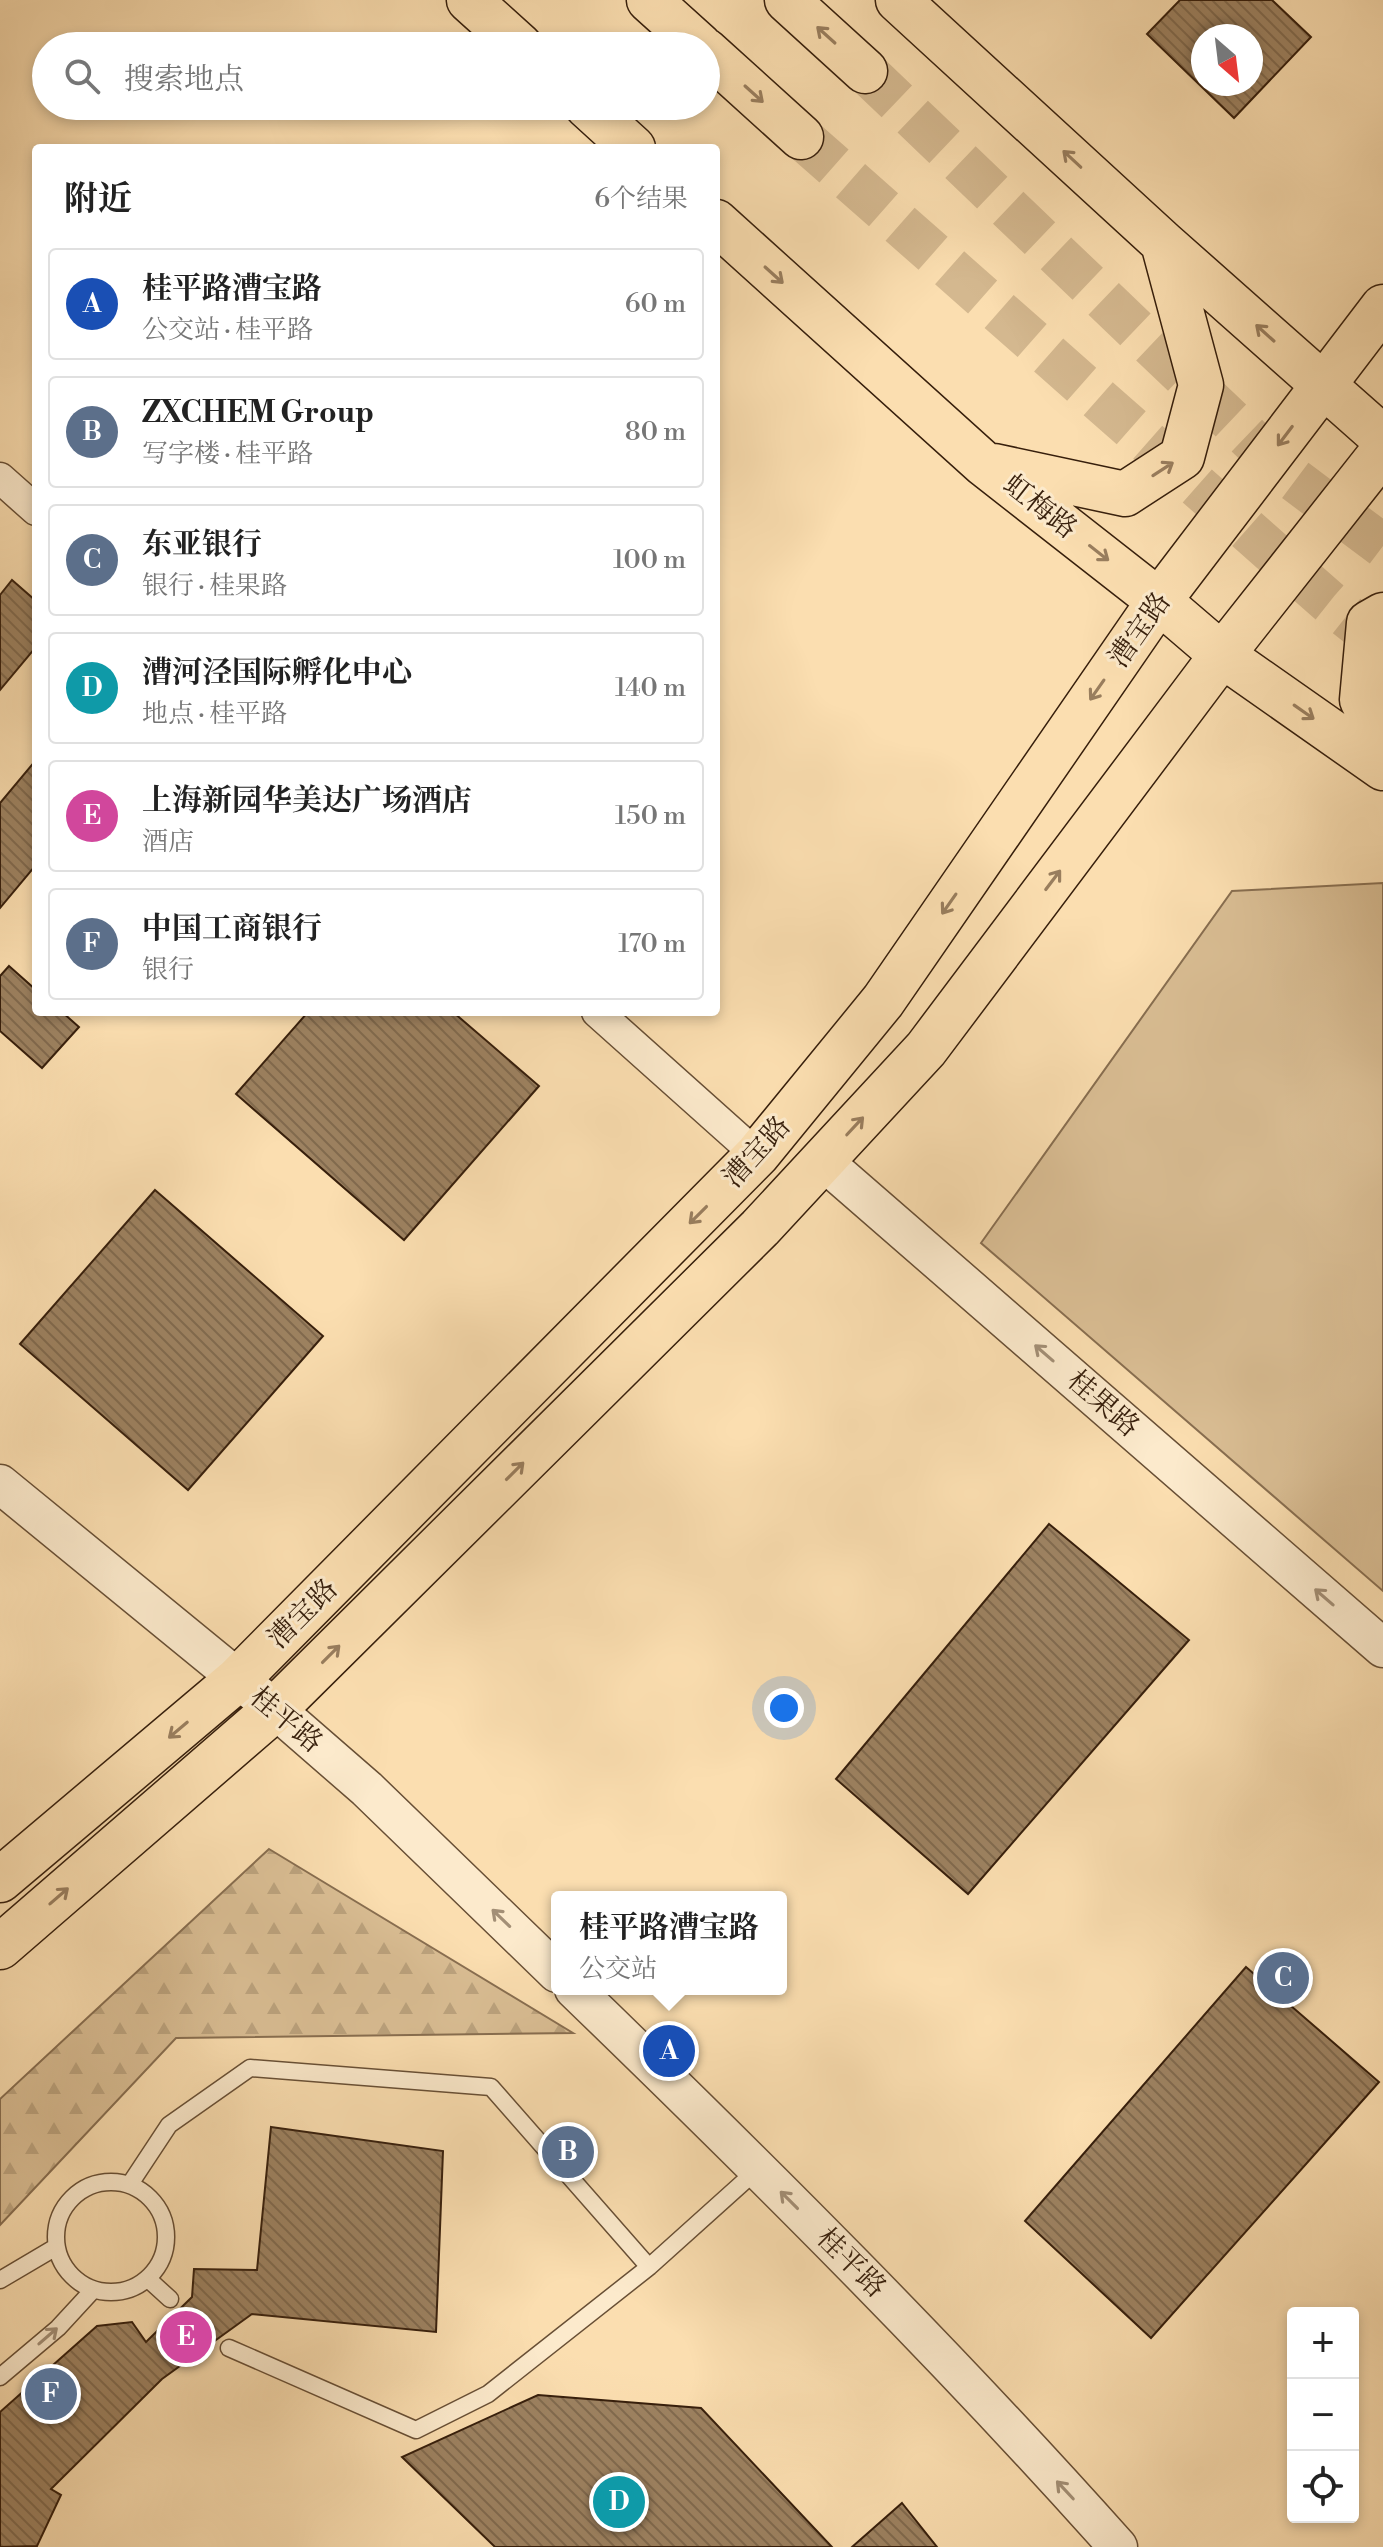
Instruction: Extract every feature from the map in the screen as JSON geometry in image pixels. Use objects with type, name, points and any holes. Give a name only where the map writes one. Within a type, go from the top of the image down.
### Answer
[{"type":"main road","points":[[469,0],[504,32]]},
{"type":"main road","points":[[649,0],[684,32]]},
{"type":"main road","points":[[787,0],[865,71]]},
{"type":"main road","points":[[898,0],[1163,243],[1383,438]]},
{"type":"main road","points":[[720,64],[801,137]]},
{"type":"main road","points":[[602,120],[629,144]]},
{"type":"main road","name":"虹梅路","points":[[720,226],[984,464],[1159,601],[1222,655],[1383,768]]},
{"type":"main road","points":[[984,464],[1125,494],[1182,457],[1201,385],[1163,243]]},
{"type":"main road","name":"漕宝路","points":[[0,1880],[238,1679],[757,1155],[883,1001],[1159,601],[1383,307]]},
{"type":"main road","name":"漕宝路","points":[[0,1947],[275,1709],[749,1239],[823,1161],[926,1049],[1222,655],[1383,451]]},
{"type":"main road","points":[[1383,615],[1369,623],[1362,700],[1383,742]]},
{"type":"street","points":[[0,478],[32,506]]},
{"type":"street","points":[[601,1016],[757,1155]]},
{"type":"street","name":"桂果路","points":[[823,1161],[1383,1648]]},
{"type":"street","name":"桂平路","points":[[0,1484],[275,1709],[367,1789],[551,1967]]},
{"type":"street","name":"桂平路","points":[[580,1995],[900,2312],[1118,2547]]},
{"type":"lane","points":[[130,2184],[169,2125],[250,2068],[491,2087],[649,2267]]},
{"type":"lane","points":[[229,2348],[416,2430],[488,2394],[649,2267],[758,2168]]},
{"type":"lane","points":[[101,2181],[130,2184],[154,2200],[167,2226],[165,2256],[148,2279],[122,2292],[93,2290],[68,2274],[56,2247],[58,2219],[75,2194],[101,2181]]},
{"type":"lane","points":[[0,2280],[56,2247]]},
{"type":"lane","points":[[148,2279],[170,2299]]},
{"type":"lane","points":[[0,2377],[58,2328],[93,2290]]},
{"type":"green space","points":[[1383,883],[1383,1591],[981,1243],[1232,891]]},
{"type":"green space","points":[[269,1849],[573,2033],[176,2038],[0,2225],[0,2099]]},
{"type":"building","points":[[1180,0],[1272,0],[1311,37],[1263,87],[1263,24],[1191,24],[1191,76],[1147,34]]},
{"type":"building","points":[[1211,96],[1255,96],[1234,118]]},
{"type":"building","points":[[12,580],[32,598],[32,652],[0,690],[0,595]]},
{"type":"building","points":[[32,765],[32,870],[0,908],[0,803]]},
{"type":"building","points":[[9,966],[32,986],[32,1016],[67,1016],[79,1027],[42,1068],[0,1031],[0,976]]},
{"type":"building","points":[[304,1016],[458,1016],[539,1086],[404,1240],[236,1094]]},
{"type":"building","points":[[155,1190],[323,1336],[188,1490],[20,1344]]},
{"type":"building","points":[[1049,1524],[1189,1640],[968,1894],[836,1779]]},
{"type":"building","points":[[1246,1967],[1379,2082],[1151,2338],[1025,2221]]},
{"type":"building","points":[[271,2127],[443,2151],[436,2332],[252,2314],[162,2379],[51,2489],[61,2495],[37,2546],[0,2547],[0,2412],[97,2326],[132,2322],[146,2342],[192,2297],[194,2269],[257,2270]]},
{"type":"building","points":[[538,2395],[701,2408],[832,2547],[495,2547],[402,2457]]},
{"type":"building","points":[[902,2503],[937,2547],[852,2547]]},
{"type":"tunnel","points":[[865,71],[1288,475],[1383,546]]},
{"type":"tunnel","points":[[801,137],[1329,602],[1383,645]]},
{"type":"place","name":"东亚银行","points":[[1283,1978]]},
{"type":"place","name":"桂平路漕宝路","points":[[669,2051]]},
{"type":"place","name":"ZXCHEM Group","points":[[568,2152]]},
{"type":"place","name":"上海新园华美达广场酒店","points":[[186,2337]]},
{"type":"place","name":"中国工商银行","points":[[51,2394]]},
{"type":"place","name":"漕河泾国际孵化中心","points":[[619,2502]]}]
